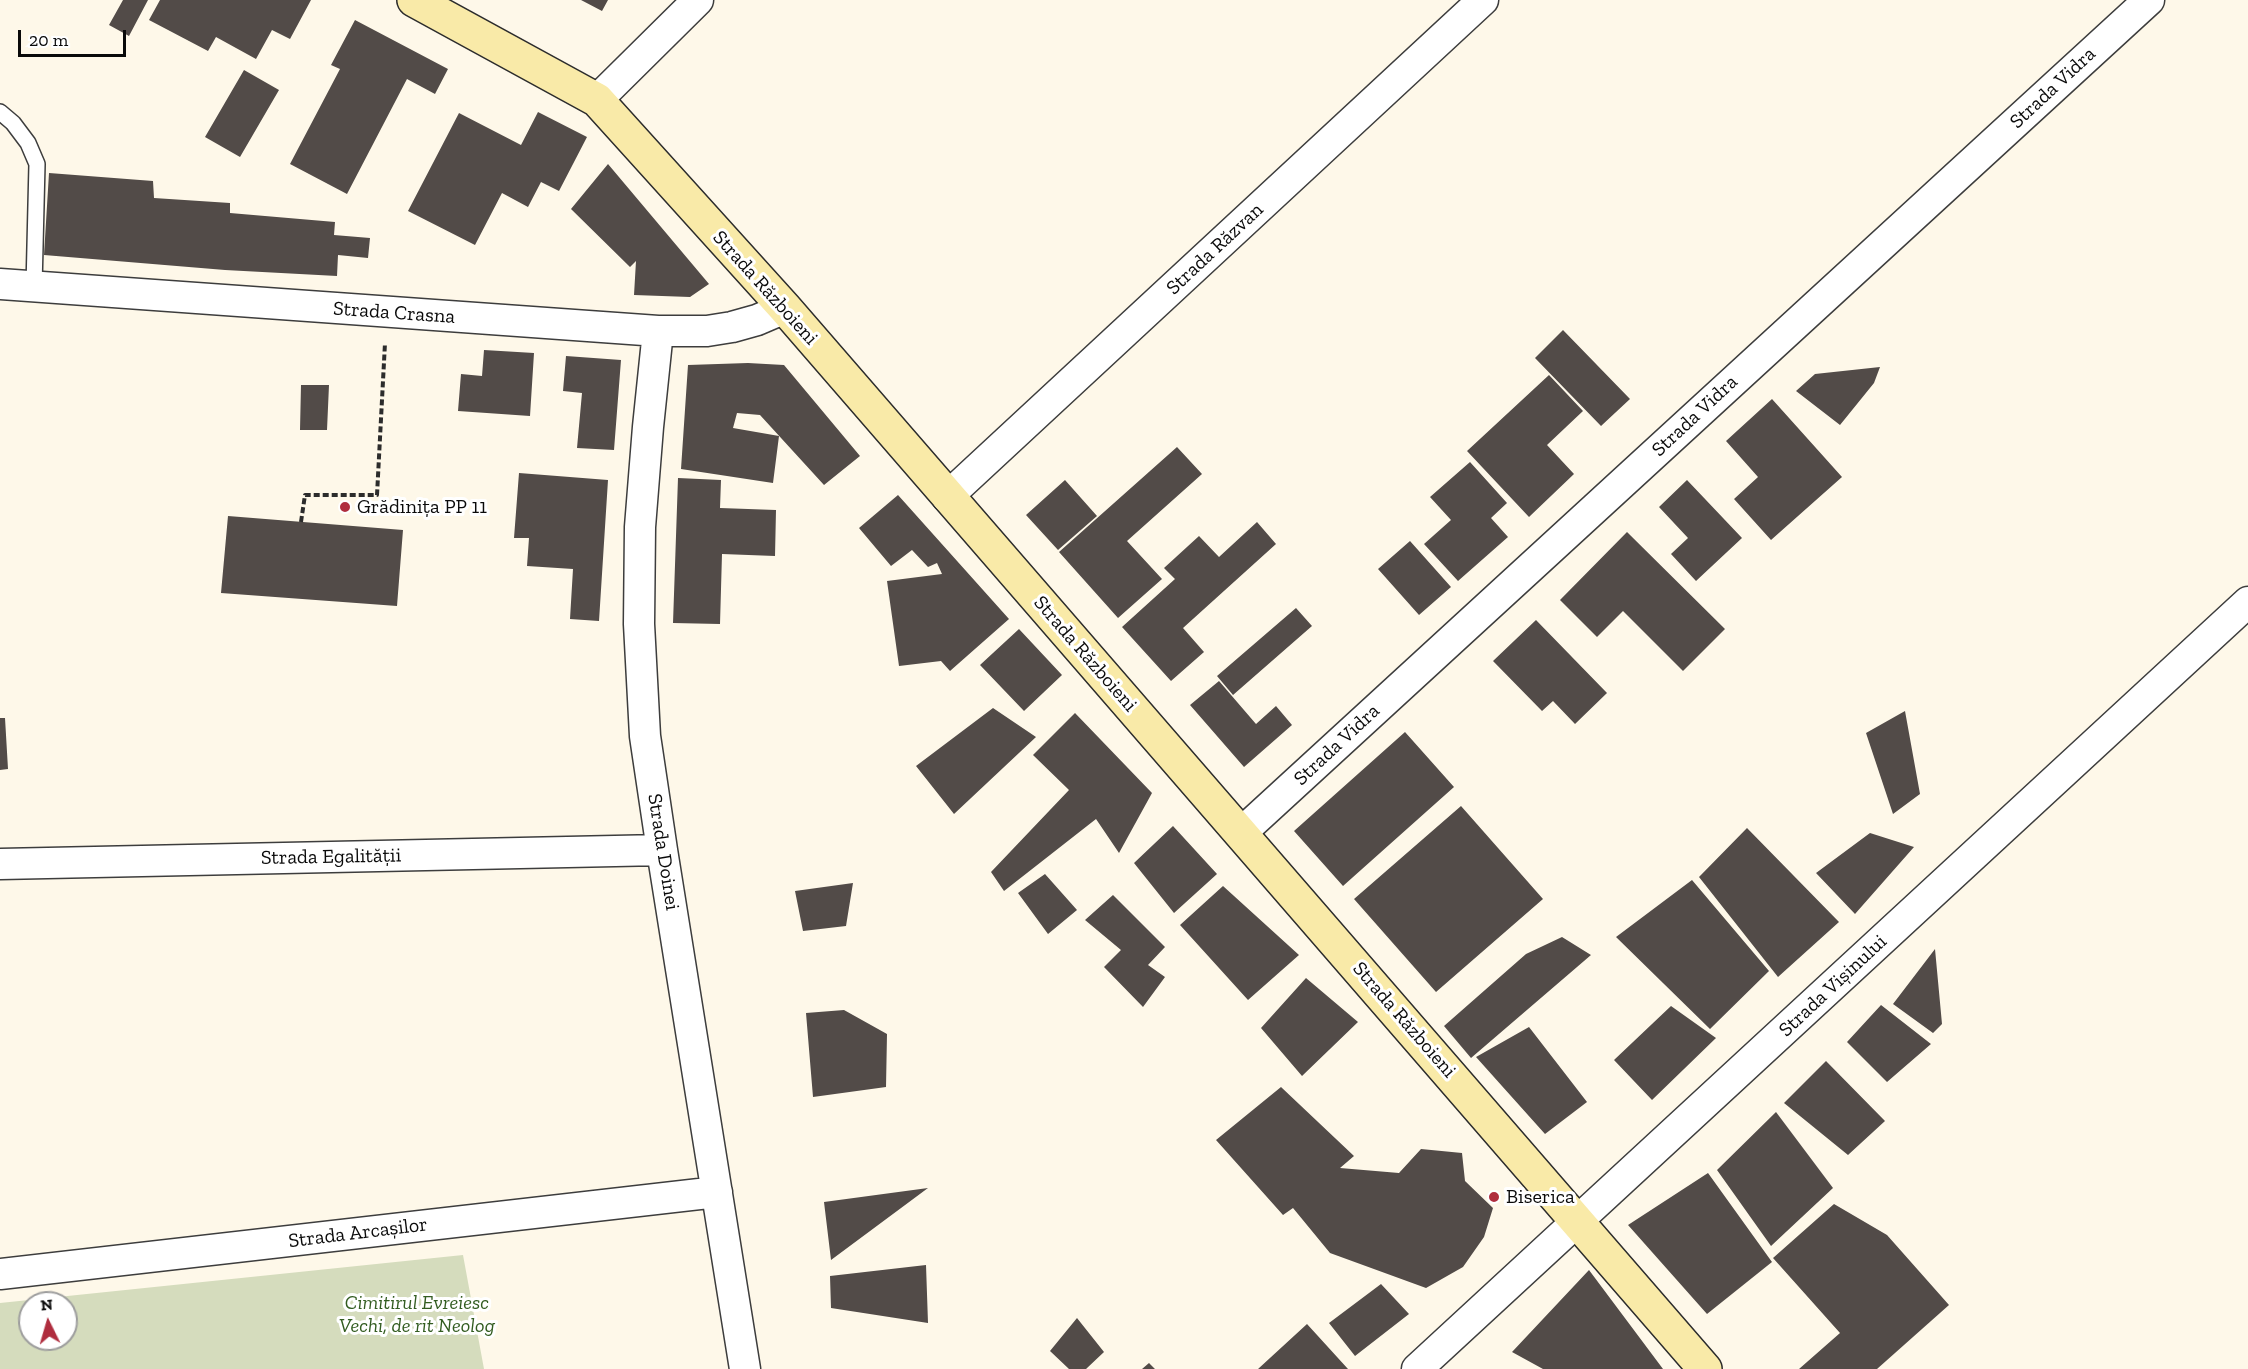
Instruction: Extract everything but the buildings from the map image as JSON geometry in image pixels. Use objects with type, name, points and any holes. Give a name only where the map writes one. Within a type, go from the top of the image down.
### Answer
[{"type":"street","name":"Strada Războieni","points":[[414,0],[597,100],[785,308],[1705,1369]]},
{"type":"street","points":[[597,100],[698,0]]},
{"type":"street","name":"Strada Răzvan","points":[[947,497],[1483,0]]},
{"type":"street","name":"Strada Vidra","points":[[1241,833],[2149,0]]},
{"type":"street","name":"Strada Crasna","points":[[0,284],[658,331],[707,331],[732,327],[757,320],[785,308]]},
{"type":"street","name":"Strada Doinei","points":[[658,331],[640,526],[639,624],[645,736],[745,1369]]},
{"type":"street","name":"Strada Vișinului","points":[[1417,1369],[2248,602]]},
{"type":"street","name":"Strada Egalității","points":[[0,864],[662,850]]},
{"type":"street","name":"Strada Arcașilor","points":[[0,1274],[717,1192]]},
{"type":"lane","points":[[0,112],[13,123],[28,143],[37,164],[34,286]]},
{"type":"path","points":[[301,522],[305,495],[377,495],[385,343],[384,312]]},
{"type":"green space","name":"Cimitirul Evreiesc Vechi, de rit Neolog","points":[[463,1255],[484,1369],[0,1369],[0,1303],[18,1301],[18,1351],[78,1351],[78,1295]]},
{"type":"place","name":"Grădinița PP 11","points":[[345,507]]},
{"type":"place","name":"Biserica","points":[[1494,1197]]}]
